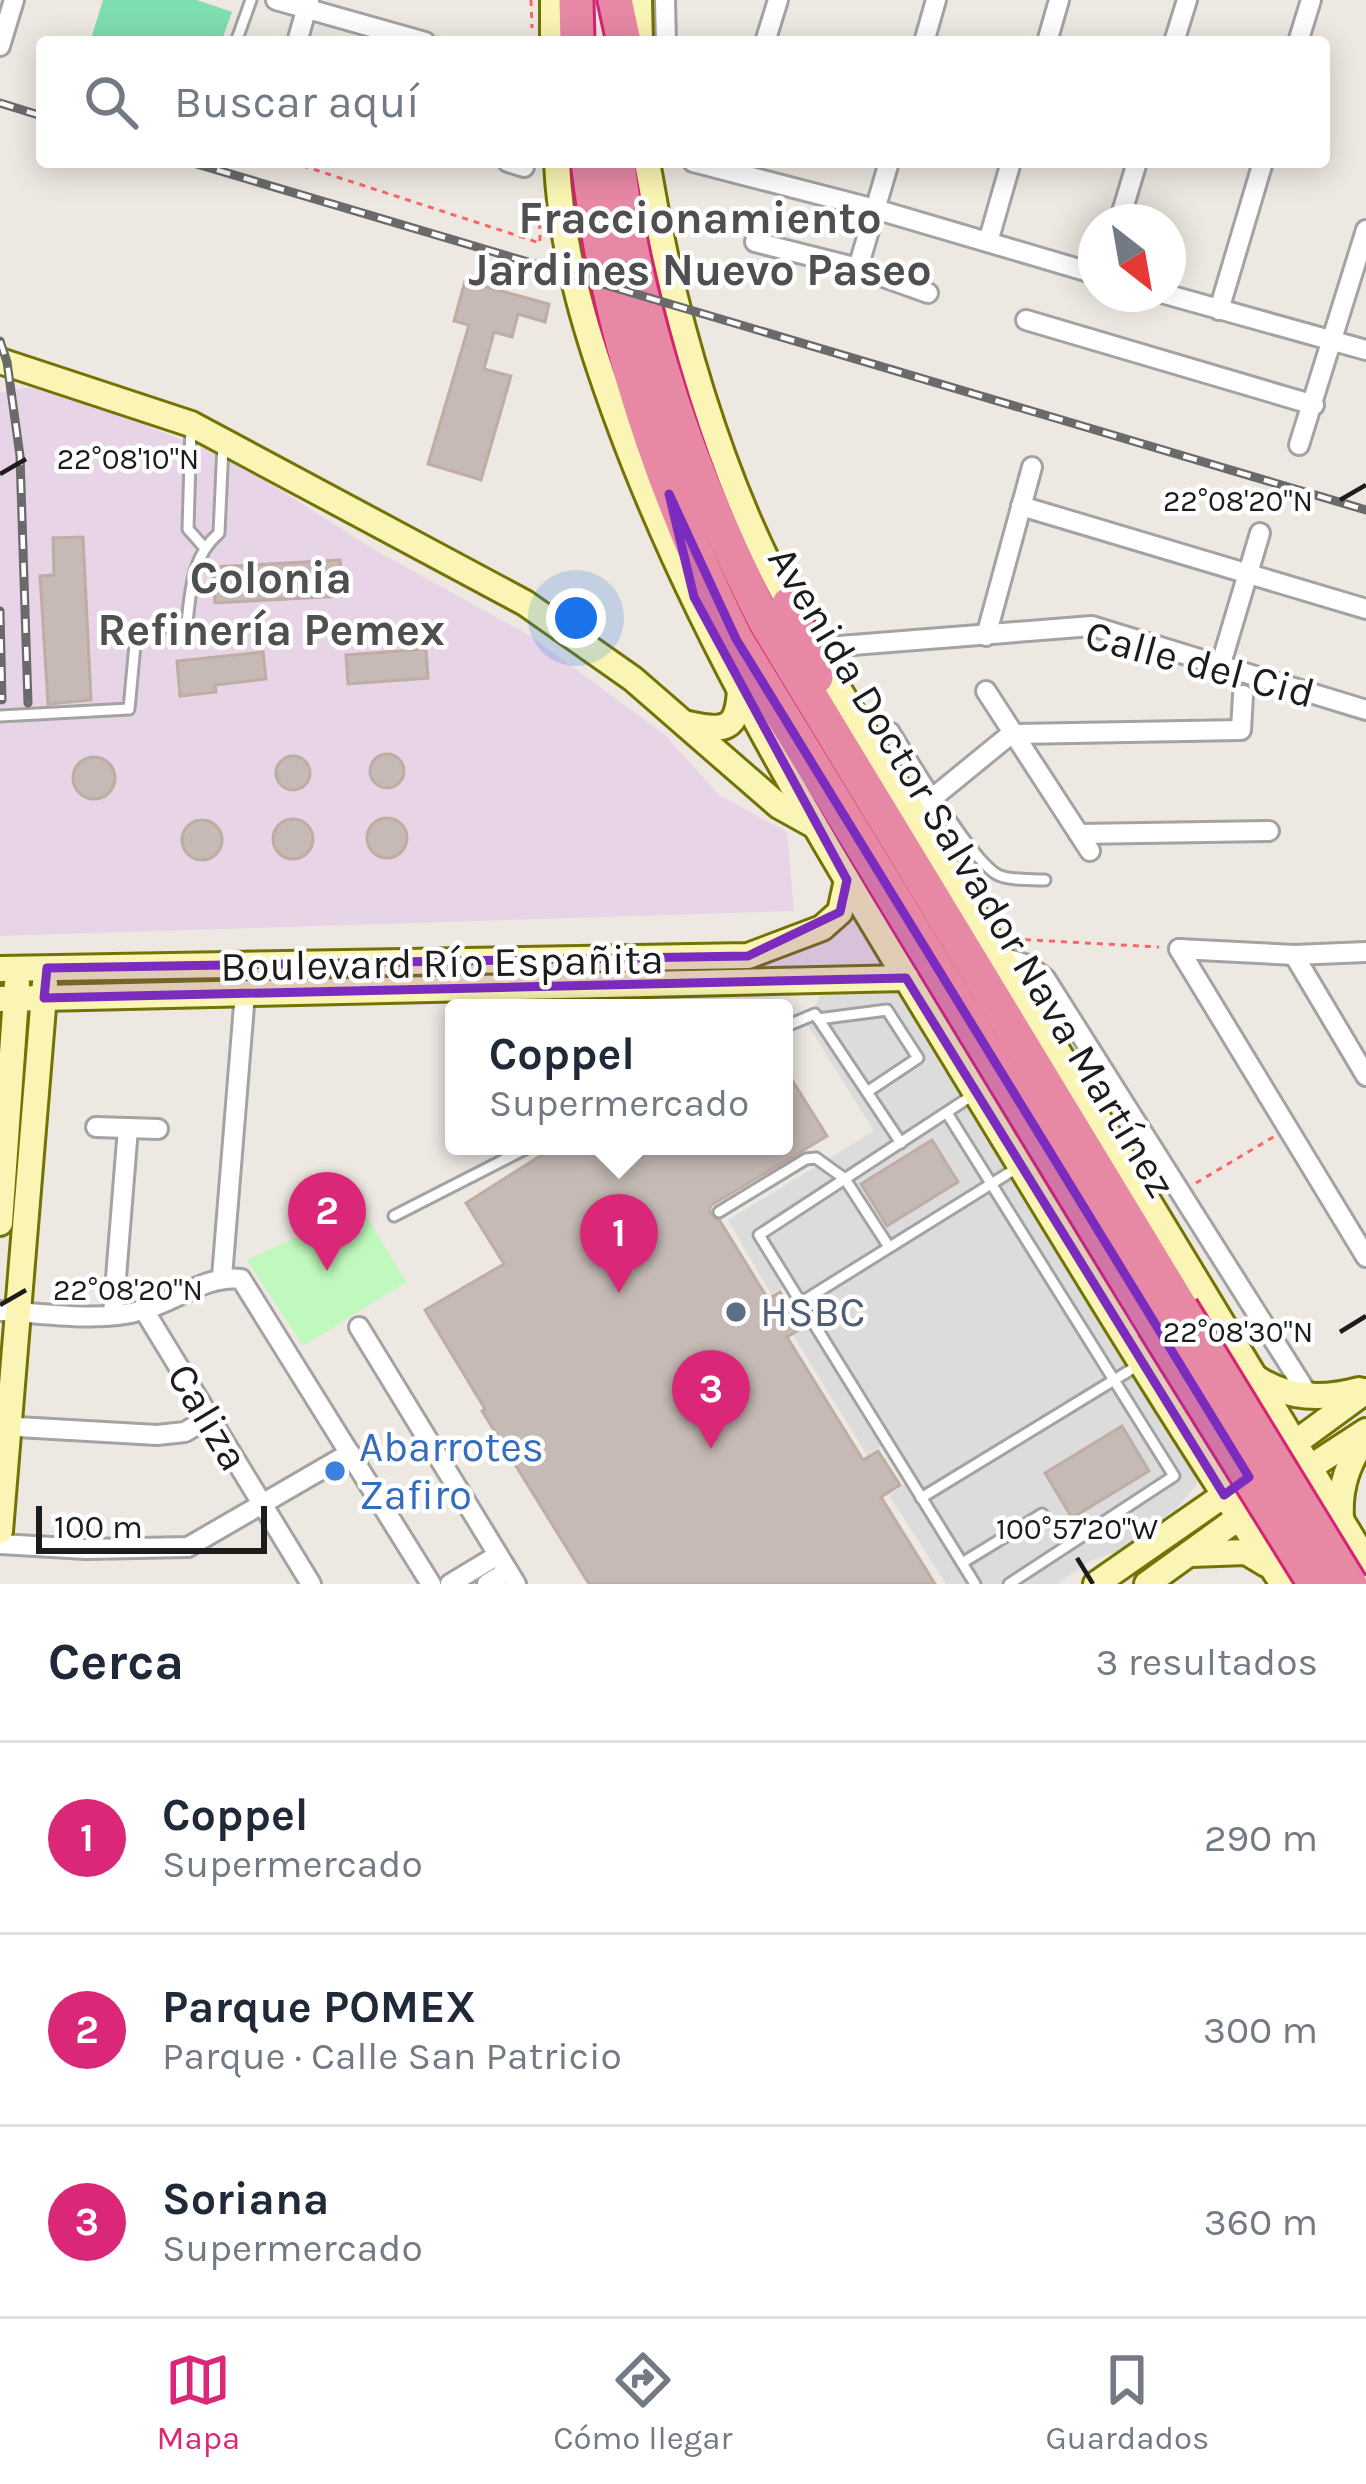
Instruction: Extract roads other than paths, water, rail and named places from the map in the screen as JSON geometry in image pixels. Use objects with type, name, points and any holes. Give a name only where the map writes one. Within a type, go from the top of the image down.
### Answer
[{"type":"highway","points":[[576,0],[577,36]]},
{"type":"highway","points":[[607,36],[610,0]]},
{"type":"highway","points":[[610,0],[622,36]]},
{"type":"highway","name":"Avenida Doctor Salvador Nava Martínez","points":[[589,168],[610,298],[669,494],[736,639],[1167,1317],[1350,1584]]},
{"type":"highway","name":"Avenida Doctor Salvador Nava Martínez","points":[[619,168],[643,291],[701,481],[728,550],[766,622],[856,746],[1316,1584]]},
{"type":"highway","points":[[669,494],[694,598]]},
{"type":"highway","points":[[789,604],[856,746]]},
{"type":"main road","points":[[553,0],[553,36]]},
{"type":"main road","points":[[639,0],[640,36]]},
{"type":"main road","points":[[558,168],[565,248],[583,316],[646,498],[740,689],[906,978],[1140,1364],[1278,1578]]},
{"type":"main road","name":"Avenida Doctor Salvador Nava Martínez","points":[[648,168],[695,365],[728,473],[789,604],[820,658],[856,746],[913,814],[1366,1561]]},
{"type":"main road","points":[[0,361],[191,424],[525,603],[633,679],[779,806],[817,828]]},
{"type":"main road","points":[[682,722],[717,730],[726,727],[739,711],[740,689]]},
{"type":"main road","name":"Boulevard Río Españita","points":[[9,969],[748,956],[822,928],[841,912],[847,880]]},
{"type":"main road","points":[[0,1531],[9,1311],[47,968]]},
{"type":"main road","points":[[0,1223],[9,969]]},
{"type":"main road","name":"Boulevard Río Españita","points":[[8,999],[906,978]]},
{"type":"main road","points":[[1253,1375],[1273,1389],[1309,1396],[1366,1390]]},
{"type":"main road","points":[[1096,1584],[1366,1390]]},
{"type":"main road","points":[[1147,1584],[1309,1467],[1366,1432]]},
{"type":"main road","points":[[1278,1578],[1280,1545],[1290,1535],[1308,1525],[1344,1525],[1340,1490],[1366,1432]]},
{"type":"main road","points":[[1188,1554],[1246,1552],[1278,1578]]},
{"type":"street","points":[[0,46],[14,0]]},
{"type":"street","points":[[276,0],[308,5],[406,36]]},
{"type":"street","points":[[665,0],[667,36]]},
{"type":"street","points":[[768,36],[778,0]]},
{"type":"street","points":[[926,36],[936,0]]},
{"type":"street","points":[[1049,36],[1059,0]]},
{"type":"street","points":[[1176,36],[1186,0]]},
{"type":"street","points":[[1300,36],[1311,0]]},
{"type":"street","points":[[299,36],[308,5]]},
{"type":"street","points":[[735,168],[1078,269]]},
{"type":"street","points":[[858,268],[887,168]]},
{"type":"street","points":[[988,242],[1009,168]]},
{"type":"street","points":[[1124,204],[1135,168]]},
{"type":"street","points":[[1219,310],[1261,168]]},
{"type":"street","points":[[1299,445],[1366,230]]},
{"type":"street","points":[[755,242],[858,268],[928,293]]},
{"type":"street","points":[[1186,300],[1366,350]]},
{"type":"street","points":[[1026,320],[1313,405]]},
{"type":"street","points":[[986,636],[1032,467]]},
{"type":"street","points":[[1021,506],[1366,609]]},
{"type":"street","points":[[1220,667],[1260,533]]},
{"type":"street","name":"Calle del Cid","points":[[820,658],[840,646],[1092,626],[1366,710]]},
{"type":"street","points":[[986,691],[1084,842],[1269,831]]},
{"type":"street","points":[[913,814],[1011,734],[1241,730],[1244,695]]},
{"type":"street","points":[[993,946],[1046,977],[1309,1396]]},
{"type":"street","points":[[1366,952],[1294,955],[1179,949],[1366,1257]]},
{"type":"street","points":[[1294,955],[1366,1076]]},
{"type":"street","points":[[245,993],[232,1278],[431,1584]]},
{"type":"street","points":[[96,1126],[158,1129]]},
{"type":"street","points":[[113,1315],[128,1128]]},
{"type":"street","points":[[9,1311],[113,1315],[143,1310],[232,1278]]},
{"type":"street","name":"Caliza","points":[[143,1310],[311,1584]]},
{"type":"street","points":[[359,1327],[507,1570]]},
{"type":"street","points":[[4,1426],[157,1435],[185,1432],[208,1418]]},
{"type":"street","points":[[0,1544],[86,1549],[188,1547],[350,1454]]},
{"type":"street","points":[[450,1584],[507,1570]]},
{"type":"street","points":[[487,1584],[507,1570]]},
{"type":"lane","points":[[238,36],[251,0]]},
{"type":"lane","points":[[191,424],[188,529],[203,546]]},
{"type":"lane","points":[[0,716],[128,709],[136,634],[187,622],[203,546],[219,533],[224,440]]},
{"type":"lane","points":[[856,746],[893,729],[934,796],[988,868],[1002,877],[1045,880]]},
{"type":"lane","points":[[818,1019],[887,1010],[918,1058],[867,1092]]},
{"type":"lane","points":[[793,1023],[815,1014],[902,1142]]},
{"type":"lane","points":[[975,1584],[759,1235],[976,1093]]},
{"type":"lane","points":[[947,1113],[1174,1476],[1009,1584]]},
{"type":"lane","points":[[394,1216],[513,1155]]},
{"type":"lane","points":[[719,1212],[806,1159],[816,1158],[845,1179],[889,1247]]},
{"type":"lane","points":[[800,1303],[1020,1166]]},
{"type":"lane","points":[[921,1498],[1140,1364]]},
{"type":"lane","points":[[962,1562],[1042,1514]]},
{"type":"railway","points":[[0,103],[36,114]]},
{"type":"railway","points":[[210,168],[1366,510]]},
{"type":"railway","points":[[0,341],[20,456],[28,703]]},
{"type":"railway","points":[[0,611],[2,700]]},
{"type":"place","name":"Parque POMEX","points":[[327,1271]]},
{"type":"place","name":"Coppel","points":[[619,1293]]},
{"type":"place","name":"HSBC","points":[[736,1312]]},
{"type":"place","name":"Soriana","points":[[711,1449]]},
{"type":"place","name":"Abarrotes Zafiro","points":[[335,1471]]},
{"type":"district","name":"Fraccionamiento Jardines Nuevo Paseo","points":[[700,244]]},
{"type":"district","name":"Colonia Refinería Pemex","points":[[271,604]]}]
